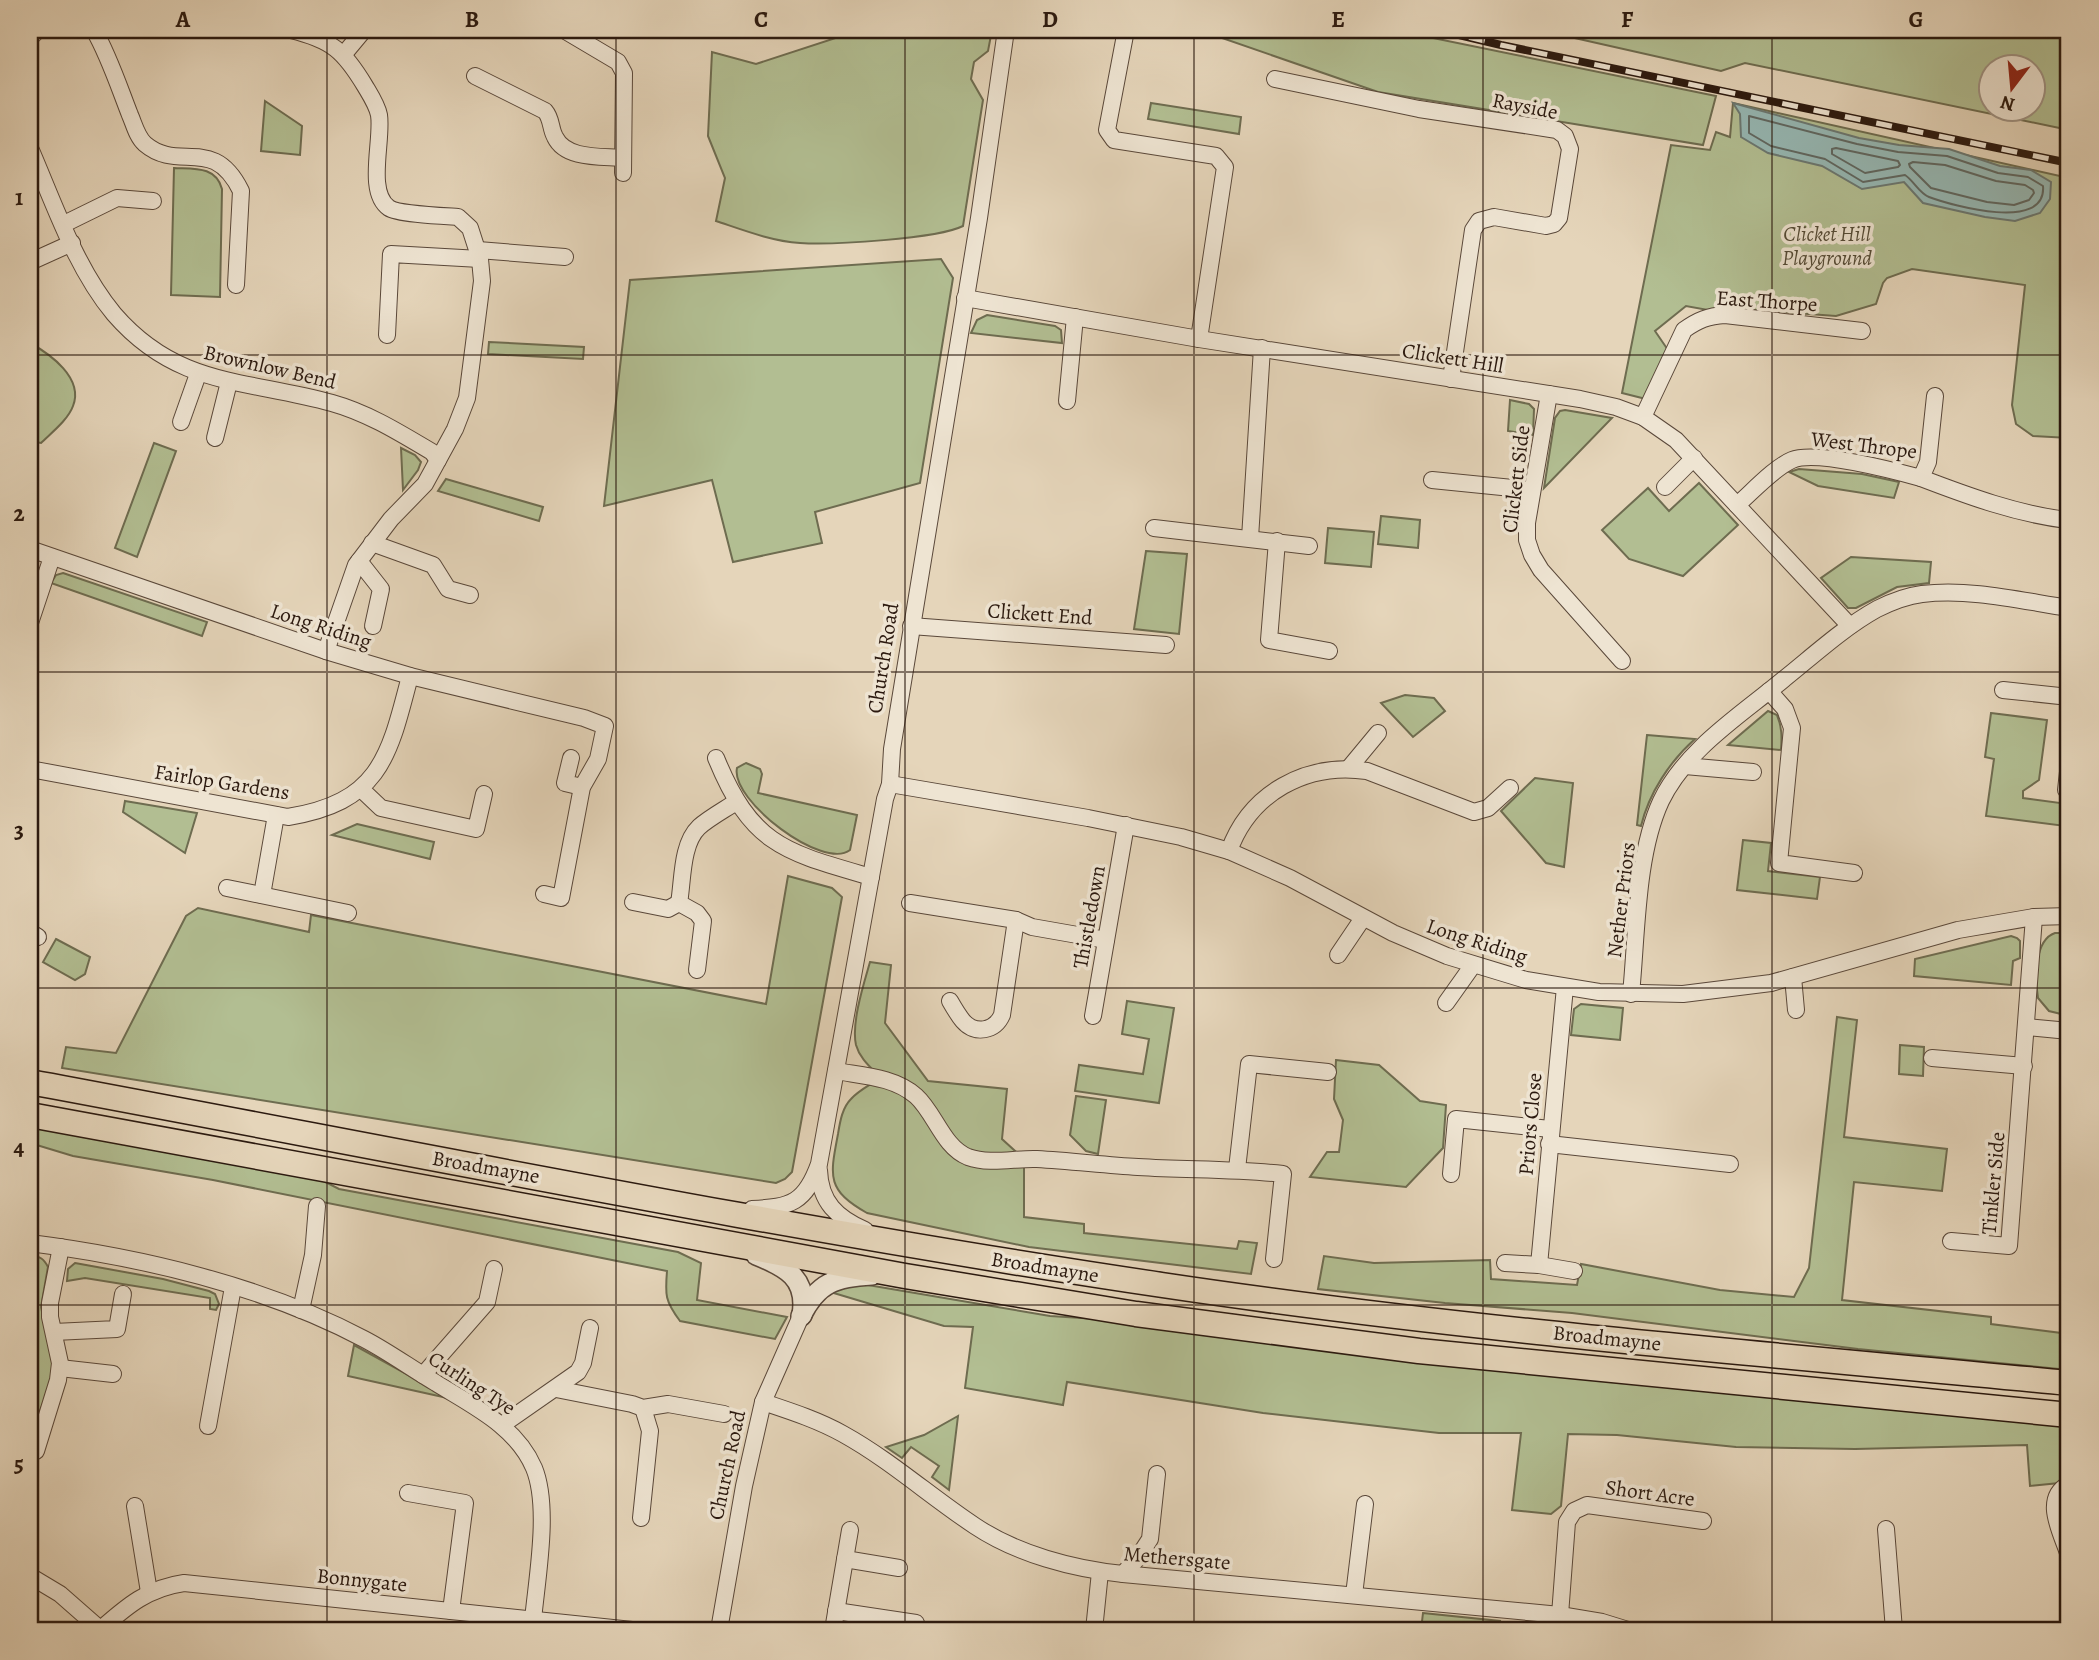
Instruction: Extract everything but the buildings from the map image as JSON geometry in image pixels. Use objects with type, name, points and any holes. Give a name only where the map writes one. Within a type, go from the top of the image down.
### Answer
[{"type":"main road","name":"Broadmayne","points":[[30,1082],[905,1244],[1165,1286],[1376,1314],[2069,1383]]},
{"type":"main road","name":"Broadmayne","points":[[30,1115],[905,1276],[1136,1314],[1366,1345],[2069,1415]]},
{"type":"street","points":[[30,38],[38,30]]},
{"type":"street","points":[[94,30],[142,142],[164,154],[210,158],[224,166],[234,177],[241,191],[236,285]]},
{"type":"street","points":[[292,30],[314,35],[344,54],[369,93],[379,113],[377,189],[381,202],[391,210],[458,217],[470,228],[479,255],[482,281],[467,398],[455,429],[425,484],[391,519],[359,561],[326,651]]},
{"type":"street","points":[[344,54],[364,30]]},
{"type":"street","points":[[475,76],[545,111],[549,116],[554,137],[562,147],[571,152],[623,165],[624,73],[618,62],[564,30]]},
{"type":"street","name":"Church Road","points":[[712,1209],[777,1208],[790,1204],[805,1193],[819,1164],[890,784],[892,750],[911,626],[1006,30]]},
{"type":"street","points":[[1126,30],[1107,130],[1114,140],[1216,156],[1225,167],[1199,338]]},
{"type":"street","name":"Rayside","points":[[1275,79],[1419,109],[1557,130],[1569,142],[1559,219],[1554,224],[1546,226],[1494,217],[1479,221],[1473,229],[1451,379]]},
{"type":"street","name":"Brownlow Bend","points":[[30,148],[72,243],[101,296],[130,330],[171,361],[198,374],[332,403],[363,414],[432,452],[438,460]]},
{"type":"street","points":[[64,224],[117,198],[153,201]]},
{"type":"street","points":[[30,262],[72,243]]},
{"type":"street","points":[[387,335],[391,254],[565,257]]},
{"type":"street","name":"Clickett Hill","points":[[965,298],[1549,394],[1616,407],[1643,417],[1676,440],[1694,458],[1850,626]]},
{"type":"street","name":"East Thorpe","points":[[1643,417],[1684,330],[1696,321],[1709,316],[1725,315],[1862,331]]},
{"type":"street","points":[[1067,401],[1075,317]]},
{"type":"street","points":[[1250,538],[1262,348]]},
{"type":"street","points":[[181,422],[198,374]]},
{"type":"street","points":[[215,438],[229,382]]},
{"type":"street","name":"Clickett Side","points":[[1549,394],[1532,490],[1527,540],[1541,570],[1622,661]]},
{"type":"street","name":"West Thrope","points":[[1737,505],[1786,463],[1803,457],[1872,465],[1921,478],[1928,462],[1935,396]]},
{"type":"street","points":[[1664,487],[1694,458]]},
{"type":"street","points":[[1921,478],[1987,501],[2067,520]]},
{"type":"street","points":[[1432,480],[1532,490]]},
{"type":"street","points":[[1154,528],[1309,546]]},
{"type":"street","points":[[1277,541],[1269,640],[1329,651]]},
{"type":"street","points":[[372,543],[433,565],[448,589],[470,595]]},
{"type":"street","name":"Long Riding","points":[[30,549],[326,651],[411,676],[584,718],[604,726],[598,759],[582,787]]},
{"type":"street","points":[[30,623],[52,558]]},
{"type":"street","points":[[359,561],[381,589],[373,626]]},
{"type":"street","name":"Nether Priors","points":[[1631,994],[1644,860],[1649,838],[1661,801],[1701,747],[1850,626],[1900,599],[1947,592],[2069,608]]},
{"type":"street","name":"Clickett End","points":[[911,626],[1166,645]]},
{"type":"street","name":"Fairlop Gardens","points":[[30,769],[288,817],[315,813],[337,804],[361,789],[372,778],[391,745],[411,676]]},
{"type":"street","points":[[2003,690],[2069,697]]},
{"type":"street","points":[[1769,691],[1785,709],[1792,729],[1779,863],[1854,873]]},
{"type":"street","points":[[1349,768],[1378,733]]},
{"type":"street","points":[[544,894],[561,898],[582,787],[565,783],[571,758]]},
{"type":"street","points":[[716,758],[736,802],[772,841],[791,852],[871,877]]},
{"type":"street","points":[[2066,790],[2069,763]]},
{"type":"street","points":[[1685,766],[1753,772]]},
{"type":"street","points":[[1229,851],[1236,833],[1265,796],[1278,787],[1320,771],[1349,768],[1386,777],[1474,812],[1488,808],[1510,788]]},
{"type":"street","name":"Long Riding","points":[[890,784],[1181,836],[1229,851],[1290,878],[1423,947],[1473,965],[1565,987],[1631,994],[1708,992],[1793,977],[1958,930],[2034,917],[2069,916]]},
{"type":"street","points":[[361,789],[381,807],[476,829],[484,794]]},
{"type":"street","points":[[679,903],[691,837],[699,827],[736,802]]},
{"type":"street","points":[[262,895],[276,815]]},
{"type":"street","name":"Thistledown","points":[[1093,1016],[1126,825]]},
{"type":"street","points":[[227,888],[348,913]]},
{"type":"street","points":[[633,902],[668,909],[679,903]]},
{"type":"street","points":[[679,903],[697,913],[703,921],[697,970]]},
{"type":"street","points":[[910,903],[1016,920],[1032,927],[1106,940]]},
{"type":"street","name":"Tinkler Side","points":[[1951,1241],[2009,1246],[2034,917]]},
{"type":"street","points":[[1338,955],[1363,918]]},
{"type":"street","points":[[950,1001],[963,1022],[973,1028],[988,1029],[999,1021],[1016,920]]},
{"type":"street","points":[[1446,1003],[1473,965]]},
{"type":"street","points":[[1793,977],[1796,1010]]},
{"type":"street","name":"Priors Close","points":[[1539,1265],[1565,987]]},
{"type":"street","points":[[2026,1027],[2069,1031]]},
{"type":"street","points":[[1932,1058],[2024,1066]]},
{"type":"street","points":[[1237,1169],[1250,1064],[1328,1072]]},
{"type":"street","points":[[836,1071],[884,1079],[902,1086],[918,1097],[952,1145],[967,1156],[986,1161],[1024,1158],[1138,1167],[1237,1169],[1283,1174],[1274,1259]]},
{"type":"street","points":[[1451,1174],[1456,1119],[1550,1137],[1730,1164]]},
{"type":"street","points":[[819,1164],[819,1183],[823,1196],[837,1214],[850,1224],[905,1244]]},
{"type":"street","points":[[301,1310],[313,1255],[317,1206]]},
{"type":"street","name":"Curling Tye","points":[[30,1243],[147,1264],[233,1287],[301,1310],[365,1339],[502,1424],[530,1461],[541,1494],[542,1515],[533,1620]]},
{"type":"street","name":"Church Road","points":[[734,1245],[775,1262],[794,1277],[804,1302],[801,1316]]},
{"type":"street","points":[[36,1451],[60,1368],[50,1303],[61,1247]]},
{"type":"street","points":[[1505,1263],[1574,1271]]},
{"type":"street","points":[[423,1375],[487,1302],[494,1269]]},
{"type":"street","name":"Church Road","points":[[719,1630],[744,1486],[763,1402],[801,1316],[819,1290],[835,1280],[851,1276],[905,1276]]},
{"type":"street","points":[[208,1426],[233,1287]]},
{"type":"street","points":[[54,1332],[117,1329],[123,1294]]},
{"type":"street","points":[[502,1424],[575,1375],[581,1367],[590,1328]]},
{"type":"street","points":[[60,1368],[113,1374]]},
{"type":"street","points":[[556,1389],[643,1408],[668,1404],[724,1414]]},
{"type":"street","name":"Methersgate","points":[[763,1402],[804,1415],[844,1434],[994,1538],[1060,1562],[1100,1572],[1560,1615],[1602,1622],[1628,1630]]},
{"type":"street","points":[[640,1518],[650,1431],[643,1408]]},
{"type":"street","points":[[1123,1574],[1150,1539],[1157,1474]]},
{"type":"street","points":[[2069,1484],[2057,1493],[2054,1503],[2069,1556]]},
{"type":"street","points":[[408,1493],[466,1503],[451,1611]]},
{"type":"street","points":[[1354,1595],[1365,1504]]},
{"type":"street","name":"Short Acre","points":[[1560,1615],[1567,1522],[1574,1511],[1587,1505],[1703,1521]]},
{"type":"street","points":[[135,1506],[149,1592]]},
{"type":"street","points":[[1886,1529],[1894,1630]]},
{"type":"street","points":[[833,1630],[850,1530]]},
{"type":"street","points":[[845,1559],[899,1568]]},
{"type":"street","points":[[1094,1630],[1100,1572]]},
{"type":"street","points":[[30,1576],[60,1594],[101,1630]]},
{"type":"street","name":"Bonnygate","points":[[101,1630],[125,1607],[149,1592],[184,1583],[632,1630]]},
{"type":"street","points":[[836,1611],[916,1623]]},
{"type":"green space","points":[[860,30],[992,30],[988,51],[974,62],[971,79],[983,100],[963,226],[950,231],[908,238],[800,243],[757,235],[716,221],[725,178],[708,136],[712,52],[756,64]]},
{"type":"green space","points":[[1199,30],[1394,30],[1716,96],[1703,145],[1378,92]]},
{"type":"green space","points":[[1539,30],[2069,30],[2069,130],[2030,122],[2046,122],[2046,52],[1976,52],[1976,111],[1745,63],[1721,71]]},
{"type":"green space","points":[[265,101],[302,126],[300,155],[261,151]]},
{"type":"green space","points":[[1151,103],[1241,117],[1239,134],[1148,119]]},
{"type":"green space","name":"Clicket Hill Playground","points":[[1733,103],[2069,178],[2069,438],[2033,436],[2016,424],[2012,405],[2025,285],[1912,269],[1887,278],[1876,304],[1836,316],[1755,310],[1719,312],[1686,306],[1655,331],[1668,350],[1646,399],[1622,393],[1671,145],[1710,150],[1716,132],[1730,137]]},
{"type":"green space","points":[[174,168],[203,170],[215,176],[222,189],[220,297],[171,295]]},
{"type":"green space","points":[[941,259],[953,278],[920,483],[815,512],[822,543],[733,562],[712,480],[604,506],[630,280]]},
{"type":"green space","points":[[987,315],[1055,326],[1061,330],[1062,343],[971,333],[977,320]]},
{"type":"green space","points":[[489,342],[584,347],[583,359],[488,354]]},
{"type":"green space","points":[[30,343],[55,360],[74,386],[73,406],[59,426],[41,443],[30,441]]},
{"type":"green space","points":[[1510,400],[1529,404],[1534,409],[1533,435],[1508,431]]},
{"type":"green space","points":[[1560,411],[1612,418],[1544,488],[1555,418]]},
{"type":"green space","points":[[154,443],[176,451],[137,557],[115,548]]},
{"type":"green space","points":[[401,448],[415,455],[421,462],[403,490]]},
{"type":"green space","points":[[1799,469],[1862,474],[1899,482],[1894,498],[1818,486],[1789,472]]},
{"type":"green space","points":[[446,479],[543,507],[539,521],[438,491]]},
{"type":"green space","points":[[1699,483],[1738,525],[1683,576],[1629,559],[1602,530],[1648,488],[1669,511]]},
{"type":"green space","points":[[1381,516],[1420,520],[1418,548],[1378,544]]},
{"type":"green space","points":[[1328,528],[1374,532],[1371,567],[1325,563]]},
{"type":"green space","points":[[1146,551],[1187,554],[1179,634],[1134,629]]},
{"type":"green space","points":[[1851,557],[1931,562],[1929,583],[1897,587],[1856,608],[1848,608],[1821,578]]},
{"type":"green space","points":[[63,573],[207,622],[202,636],[51,583],[56,575]]},
{"type":"green space","points":[[1405,695],[1434,698],[1445,711],[1413,737],[1381,703]]},
{"type":"green space","points":[[1768,711],[1779,719],[1781,750],[1728,745]]},
{"type":"green space","points":[[1991,713],[2047,720],[2039,780],[2023,791],[2023,798],[2068,804],[2065,826],[1986,816],[1994,759],[1985,757]]},
{"type":"green space","points":[[1647,735],[1695,739],[1677,757],[1662,778],[1649,802],[1641,826],[1637,825]]},
{"type":"green space","points":[[746,763],[760,769],[762,774],[758,793],[857,815],[850,850],[837,854],[820,851],[801,842],[763,814],[739,782],[737,768]]},
{"type":"green space","points":[[1535,778],[1573,783],[1564,867],[1546,863],[1501,811]]},
{"type":"green space","points":[[125,801],[197,813],[185,853],[123,812]]},
{"type":"green space","points":[[357,824],[434,842],[430,859],[332,835]]},
{"type":"green space","points":[[1743,840],[1771,843],[1768,871],[1820,877],[1817,899],[1737,890]]},
{"type":"green space","points":[[788,876],[832,888],[842,897],[792,1172],[776,1183],[62,1068],[66,1047],[116,1053],[186,916],[198,908],[309,932],[311,915],[766,1004]]},
{"type":"green space","points":[[2055,933],[2069,933],[2069,1016],[2049,1011],[2038,998],[2036,981],[2040,952],[2043,943]]},
{"type":"green space","points":[[2011,936],[2020,941],[2020,958],[2013,961],[2011,985],[1914,976],[1915,959]]},
{"type":"green space","points":[[56,939],[90,957],[85,974],[75,980],[43,962]]},
{"type":"green space","points":[[870,962],[891,965],[885,1023],[928,1081],[1007,1089],[1002,1139],[1024,1159],[1024,1217],[1084,1224],[1084,1233],[1237,1249],[1239,1241],[1257,1243],[1251,1274],[1029,1247],[867,1213],[844,1197],[834,1181],[833,1171],[841,1120],[851,1099],[874,1082],[875,1072],[859,1053],[855,1036],[859,1003]]},
{"type":"green space","points":[[1127,1001],[1174,1008],[1159,1103],[1075,1091],[1079,1065],[1143,1074],[1149,1039],[1122,1034]]},
{"type":"green space","points":[[1581,1004],[1623,1008],[1620,1040],[1571,1035],[1574,1009]]},
{"type":"green space","points":[[1837,1017],[1857,1020],[1844,1137],[1947,1149],[1942,1191],[1854,1182],[1842,1300],[1991,1317],[1991,1324],[2069,1334],[2069,1370],[1858,1349],[1572,1313],[1318,1289],[1324,1256],[1374,1263],[1490,1260],[1491,1279],[1577,1285],[1581,1264],[1720,1290],[1794,1297],[1809,1268]]},
{"type":"green space","points":[[1900,1045],[1924,1047],[1923,1076],[1899,1074]]},
{"type":"green space","points":[[1336,1060],[1379,1065],[1420,1101],[1446,1105],[1443,1148],[1406,1187],[1310,1177],[1327,1152],[1339,1152],[1343,1120],[1334,1099]]},
{"type":"green space","points":[[1076,1096],[1106,1100],[1098,1154],[1086,1151],[1070,1135]]},
{"type":"green space","points":[[30,1121],[308,1173],[339,1189],[678,1252],[701,1263],[697,1300],[787,1317],[775,1339],[680,1321],[667,1298],[667,1271],[213,1180],[73,1156],[30,1143]]},
{"type":"green space","points":[[31,1256],[41,1258],[48,1267],[41,1307],[53,1365],[50,1385],[30,1437]]},
{"type":"green space","points":[[75,1263],[163,1279],[209,1291],[215,1294],[219,1304],[216,1310],[210,1309],[210,1298],[85,1278],[67,1281],[68,1269]]},
{"type":"green space","points":[[862,1284],[1050,1316],[1145,1322],[2069,1427],[2069,1482],[2030,1486],[2027,1445],[1855,1449],[1736,1447],[1617,1435],[1568,1434],[1561,1506],[1551,1514],[1512,1510],[1521,1433],[1439,1433],[1263,1413],[1067,1382],[1063,1405],[965,1388],[973,1327],[944,1326],[827,1291]]},
{"type":"green space","points":[[354,1345],[452,1399],[348,1376]]},
{"type":"green space","points":[[958,1416],[949,1490],[932,1477],[939,1466],[911,1447],[902,1458],[886,1447],[924,1435]]},
{"type":"green space","points":[[1423,1613],[1500,1621],[1499,1630],[1421,1630]]},
{"type":"water","points":[[1733,103],[1859,138],[1949,149],[2000,166],[2031,170],[2051,182],[2050,199],[2040,213],[2015,221],[1923,203],[1904,182],[1862,189],[1822,166],[1768,153],[1741,137],[1740,114]]},
{"type":"railway","points":[[1438,30],[2069,163]]}]
